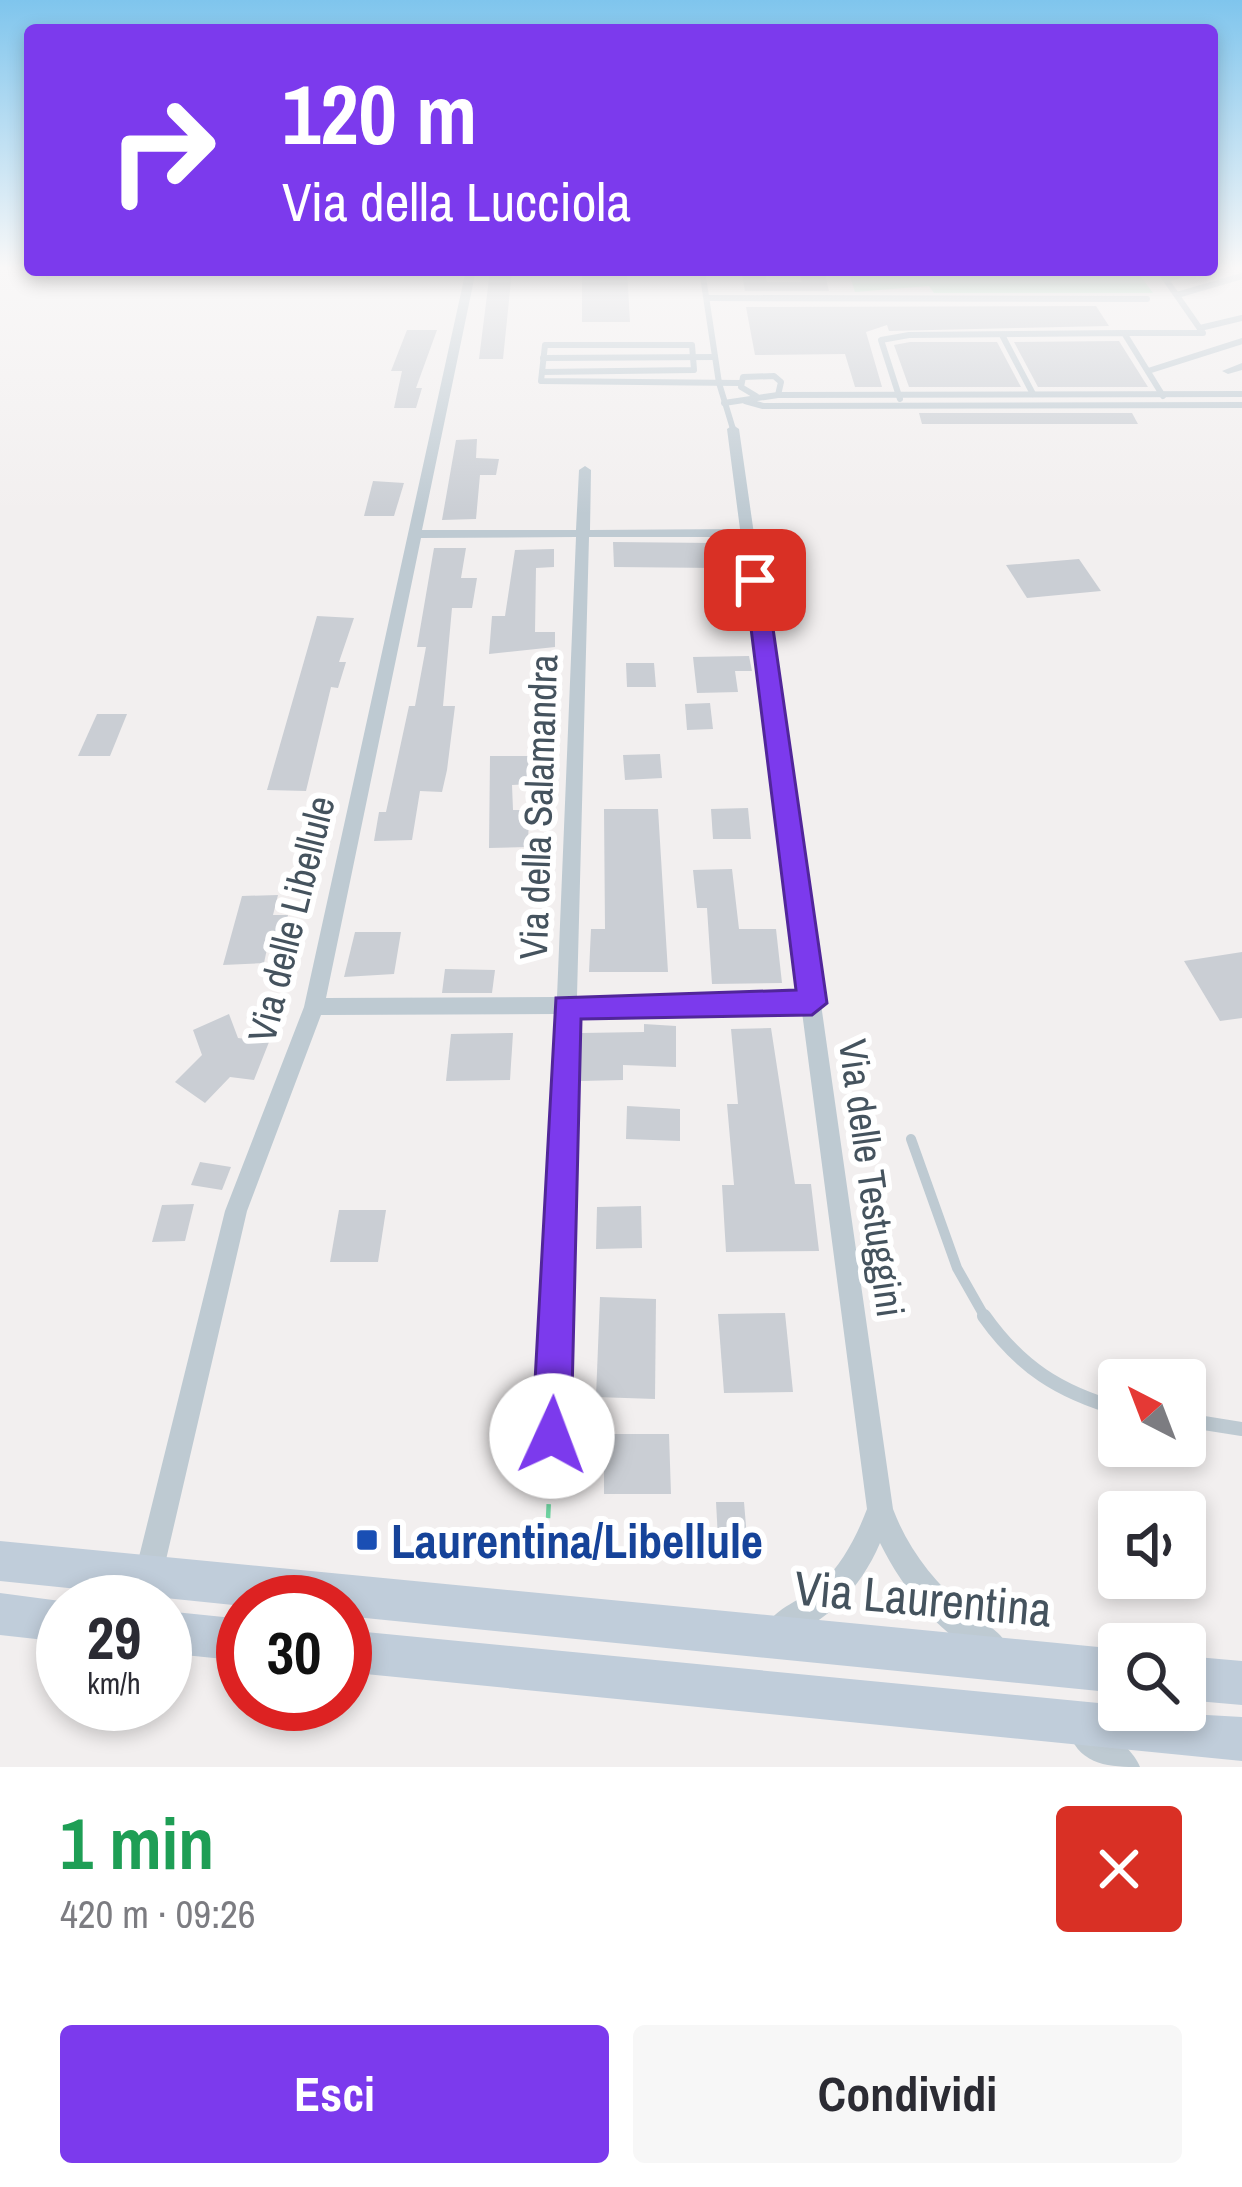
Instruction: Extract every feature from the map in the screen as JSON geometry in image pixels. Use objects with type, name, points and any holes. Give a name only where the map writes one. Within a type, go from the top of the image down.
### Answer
[{"type":"main road","name":"Via Laurentina","points":[[0,1561],[130,1575]]},
{"type":"main road","name":"Via Laurentina","points":[[192,1581],[1098,1669]]},
{"type":"main road","points":[[0,1614],[36,1618]]},
{"type":"main road","points":[[372,1654],[1242,1738]]},
{"type":"main road","points":[[1206,1680],[1242,1683]]},
{"type":"street","name":"Via delle Libellule","points":[[148,1575],[236,1211],[314,1007],[454,349]]},
{"type":"street","points":[[1228,370],[1242,366]]},
{"type":"street","name":"Via delle Testuggini","points":[[733,429],[880,1509]]},
{"type":"street","name":"Via della Salamandra","points":[[552,1436],[585,470]]},
{"type":"street","points":[[416,533],[749,533]]},
{"type":"street","points":[[314,1007],[812,1003]]},
{"type":"street","points":[[755,1637],[800,1617],[844,1583],[865,1552],[880,1509]]},
{"type":"street","points":[[880,1509],[896,1548],[934,1600],[1013,1660]]},
{"type":"street","points":[[1071,1724],[1125,1767]]},
{"type":"lane","points":[[544,349],[542,381],[740,383],[756,396]]},
{"type":"lane","points":[[620,349],[622,381]]},
{"type":"lane","points":[[542,371],[694,370],[692,349]]},
{"type":"lane","points":[[714,349],[733,429]]},
{"type":"lane","points":[[886,349],[902,405]]},
{"type":"lane","points":[[1010,349],[1038,404]]},
{"type":"lane","points":[[1134,349],[1169,405]]},
{"type":"lane","points":[[1148,371],[1215,349]]},
{"type":"lane","points":[[543,358],[715,357]]},
{"type":"lane","points":[[740,383],[747,375],[767,374],[781,382],[778,395]]},
{"type":"lane","points":[[1102,394],[1107,404]]},
{"type":"lane","points":[[724,403],[778,395],[1242,394]]},
{"type":"lane","points":[[947,395],[951,405]]},
{"type":"lane","points":[[745,400],[763,406],[1242,405]]},
{"type":"lane","points":[[911,1139],[948,1257],[977,1313],[1050,1386],[1098,1402]]},
{"type":"lane","points":[[1206,1423],[1242,1429]]},
{"type":"path","points":[[547,1541],[552,1436]]},
{"type":"building","points":[[399,349],[430,349],[416,388],[422,388],[416,408],[394,408],[402,371],[391,371]]},
{"type":"building","points":[[480,349],[504,349],[503,359],[479,359]]},
{"type":"building","points":[[754,349],[871,349],[882,387],[855,387],[845,354],[755,355]]},
{"type":"building","points":[[896,349],[1001,349],[1021,387],[909,387]]},
{"type":"building","points":[[1018,349],[1124,349],[1148,387],[1038,387]]},
{"type":"building","points":[[919,413],[1132,413],[1138,424],[922,424]]},
{"type":"building","points":[[477,439],[476,458],[499,459],[496,475],[480,475],[476,519],[442,520],[456,440]]},
{"type":"building","points":[[373,481],[404,483],[394,516],[364,516]]},
{"type":"building","points":[[613,542],[714,543],[718,568],[614,567]]},
{"type":"building","points":[[434,548],[466,548],[461,578],[477,578],[472,608],[452,608],[443,706],[455,706],[447,770],[442,792],[420,791],[412,840],[374,841],[379,812],[386,812],[409,706],[415,706],[426,647],[417,647]]},
{"type":"building","points":[[554,549],[554,567],[536,568],[535,632],[555,632],[555,647],[489,654],[492,616],[505,616],[515,550]]},
{"type":"building","points":[[1079,559],[1101,591],[1027,598],[1006,565]]},
{"type":"building","points":[[317,616],[354,618],[339,662],[346,662],[338,688],[331,687],[306,791],[267,790]]},
{"type":"building","points":[[749,656],[752,671],[735,671],[738,692],[697,693],[693,657]]},
{"type":"building","points":[[626,663],[654,663],[656,687],[627,687]]},
{"type":"building","points":[[710,703],[713,729],[687,730],[685,704]]},
{"type":"building","points":[[97,714],[127,714],[110,756],[78,756]]},
{"type":"building","points":[[660,754],[662,778],[625,780],[623,755]]},
{"type":"building","points":[[490,756],[534,756],[532,784],[512,785],[513,810],[529,810],[528,847],[489,848]]},
{"type":"building","points":[[748,808],[751,839],[713,839],[711,809]]},
{"type":"building","points":[[604,809],[658,809],[668,972],[589,972],[591,929],[605,929]]},
{"type":"building","points":[[732,869],[739,929],[776,929],[782,983],[712,984],[707,908],[697,908],[693,870]]},
{"type":"building","points":[[278,895],[273,915],[288,915],[281,944],[268,944],[264,963],[223,965],[242,896]]},
{"type":"building","points":[[355,932],[401,932],[394,974],[344,977]]},
{"type":"building","points":[[1242,952],[1242,1018],[1220,1021],[1184,961]]},
{"type":"building","points":[[445,969],[495,970],[492,993],[442,993]]},
{"type":"building","points":[[229,1014],[238,1038],[269,1042],[254,1080],[230,1077],[205,1103],[175,1082],[202,1055],[193,1030]]},
{"type":"building","points":[[644,1024],[676,1026],[676,1067],[623,1065],[623,1080],[581,1081],[581,1033],[644,1032]]},
{"type":"building","points":[[771,1028],[795,1184],[811,1184],[819,1251],[726,1252],[722,1185],[734,1185],[727,1104],[738,1104],[731,1029]]},
{"type":"building","points":[[513,1033],[510,1080],[446,1081],[451,1034]]},
{"type":"building","points":[[627,1106],[680,1109],[680,1141],[626,1139]]},
{"type":"building","points":[[200,1162],[231,1167],[222,1190],[191,1185]]},
{"type":"building","points":[[194,1204],[185,1241],[152,1242],[162,1205]]},
{"type":"building","points":[[641,1206],[642,1248],[596,1249],[597,1207]]},
{"type":"building","points":[[339,1210],[386,1210],[378,1262],[330,1262]]},
{"type":"building","points":[[600,1297],[656,1299],[655,1399],[596,1397]]},
{"type":"building","points":[[785,1313],[793,1392],[724,1393],[718,1314]]},
{"type":"building","points":[[604,1434],[669,1434],[671,1494],[604,1494]]},
{"type":"building","points":[[716,1502],[744,1502],[747,1538],[718,1538]]},
{"type":"place","name":"Laurentina/Libellule","points":[[367,1540]]},
{"type":"route","points":[[552,1436],[567,1007],[812,1003],[755,580]]}]
